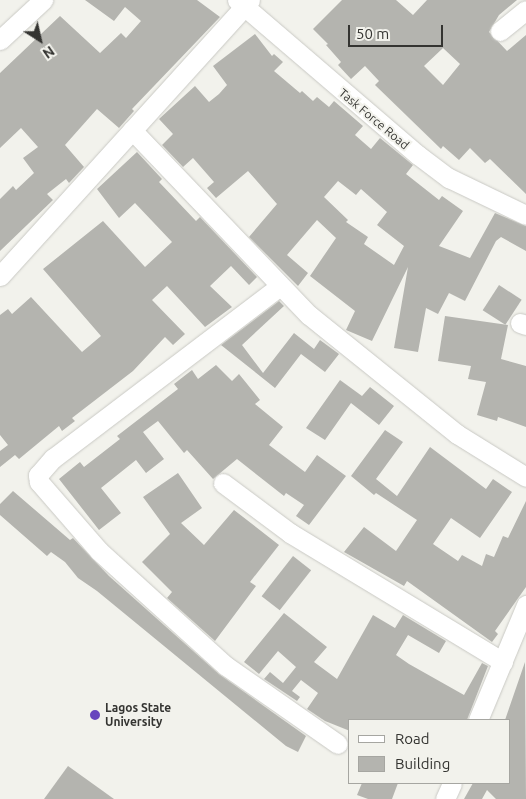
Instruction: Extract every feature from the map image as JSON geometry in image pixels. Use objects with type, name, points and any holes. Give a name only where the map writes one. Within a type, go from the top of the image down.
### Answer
[{"type":"street","points":[[0,40],[43,0]]},
{"type":"street","points":[[0,276],[244,2]]},
{"type":"street","name":"Task Force Road","points":[[244,2],[302,59],[418,155],[449,178],[526,215]]},
{"type":"street","points":[[500,31],[526,10]]},
{"type":"street","points":[[132,130],[309,315],[457,434],[526,477]]},
{"type":"street","points":[[280,286],[53,458],[38,475],[39,482],[99,551],[226,666],[338,744]]},
{"type":"street","points":[[223,483],[290,532],[503,662]]},
{"type":"street","points":[[478,719],[526,605]]},
{"type":"street","points":[[445,799],[452,784]]},
{"type":"building","points":[[85,0],[197,0],[220,17],[132,109],[134,111],[119,128],[97,109],[65,145],[84,167],[69,183],[66,179],[47,194],[53,200],[0,251],[0,199],[13,186],[16,190],[34,173],[23,158],[38,147],[21,128],[0,148],[0,73],[60,16],[100,53],[121,33],[126,38],[141,21],[125,7],[114,21]]},
{"type":"building","points":[[342,0],[396,0],[413,15],[427,0],[517,0],[499,15],[489,32],[507,51],[526,35],[526,194],[490,159],[485,163],[470,148],[459,160],[443,146],[441,149],[375,85],[379,81],[365,66],[351,79],[338,65],[341,62],[326,45],[328,44],[313,29]],"holes":[[[443,48],[460,64],[443,85],[424,66]]]},
{"type":"building","points":[[255,34],[272,56],[274,54],[283,62],[274,71],[300,93],[302,91],[313,101],[317,97],[329,107],[334,101],[363,126],[355,135],[371,149],[380,138],[413,165],[406,174],[439,200],[442,196],[463,211],[439,246],[470,258],[495,213],[526,226],[526,251],[501,237],[496,241],[465,301],[449,293],[438,314],[426,308],[418,352],[394,348],[408,267],[372,341],[346,330],[355,311],[310,276],[336,238],[317,220],[287,255],[308,273],[298,286],[249,237],[277,204],[248,171],[216,198],[207,188],[214,182],[193,158],[183,167],[162,145],[173,134],[159,119],[195,86],[209,102],[227,85],[213,66]],"holes":[[[338,181],[356,195],[361,189],[387,212],[377,225],[404,246],[394,265],[364,244],[368,237],[346,222],[348,220],[324,197]]]},
{"type":"building","points":[[137,152],[162,179],[159,182],[196,221],[200,217],[257,277],[249,285],[231,266],[210,286],[232,307],[205,327],[167,286],[152,300],[185,334],[173,345],[165,337],[133,371],[72,418],[75,421],[62,431],[59,426],[19,459],[15,455],[0,467],[0,451],[8,445],[0,435],[0,315],[8,309],[12,314],[31,297],[82,352],[101,336],[43,269],[103,221],[145,267],[172,242],[135,203],[119,218],[97,189]]},
{"type":"building","points":[[499,285],[522,300],[505,325],[483,310]]},
{"type":"building","points":[[279,301],[284,306],[242,345],[263,373],[294,333],[314,349],[320,340],[339,354],[325,372],[301,354],[275,388],[221,345]]},
{"type":"building","points":[[445,316],[508,325],[501,359],[526,366],[526,427],[498,417],[497,421],[477,415],[486,382],[468,379],[471,366],[438,361]]},
{"type":"building","points":[[216,365],[232,381],[239,374],[260,400],[255,404],[283,427],[269,445],[305,472],[317,455],[346,476],[309,525],[296,516],[304,505],[286,493],[284,496],[237,459],[213,479],[187,450],[184,453],[158,421],[143,432],[164,459],[146,473],[136,460],[101,488],[121,513],[99,530],[59,479],[80,462],[84,467],[120,439],[117,436],[178,389],[174,384],[192,370],[198,379]]},
{"type":"building","points":[[340,380],[362,396],[370,387],[394,406],[379,425],[351,403],[325,440],[306,428]]},
{"type":"building","points":[[385,430],[403,442],[376,479],[397,496],[430,447],[486,489],[493,479],[512,492],[480,538],[451,518],[433,544],[458,561],[462,555],[482,566],[486,554],[494,557],[503,536],[508,538],[526,501],[526,587],[495,631],[498,634],[492,642],[407,581],[404,586],[344,552],[364,527],[396,551],[417,520],[376,493],[374,495],[351,476]]},
{"type":"building","points":[[178,473],[202,508],[181,523],[204,545],[234,510],[279,545],[250,582],[256,586],[215,641],[167,598],[172,592],[142,562],[170,534],[143,497]]},
{"type":"building","points":[[13,491],[70,540],[73,538],[109,576],[219,674],[306,736],[298,752],[286,746],[97,591],[78,578],[65,562],[51,552],[47,556],[0,515],[0,504]]},
{"type":"building","points":[[293,556],[311,570],[280,610],[262,596]]},
{"type":"building","points":[[284,613],[327,647],[314,662],[337,679],[373,615],[395,628],[403,615],[446,641],[439,653],[408,635],[396,655],[464,695],[482,663],[488,666],[467,719],[348,719],[348,730],[325,721],[307,709],[318,693],[301,680],[292,691],[300,697],[297,701],[264,679],[270,672],[283,683],[296,667],[278,651],[259,674],[244,662]]},
{"type":"building","points":[[525,662],[526,799],[496,799],[487,790],[482,799],[464,799],[472,784],[511,784],[511,719],[505,719]]},
{"type":"building","points":[[68,766],[114,799],[44,799]]},
{"type":"building","points":[[362,784],[398,784],[392,799],[368,799],[357,795]]},
{"type":"place","name":"Lagos State University","points":[[95,715]]}]
